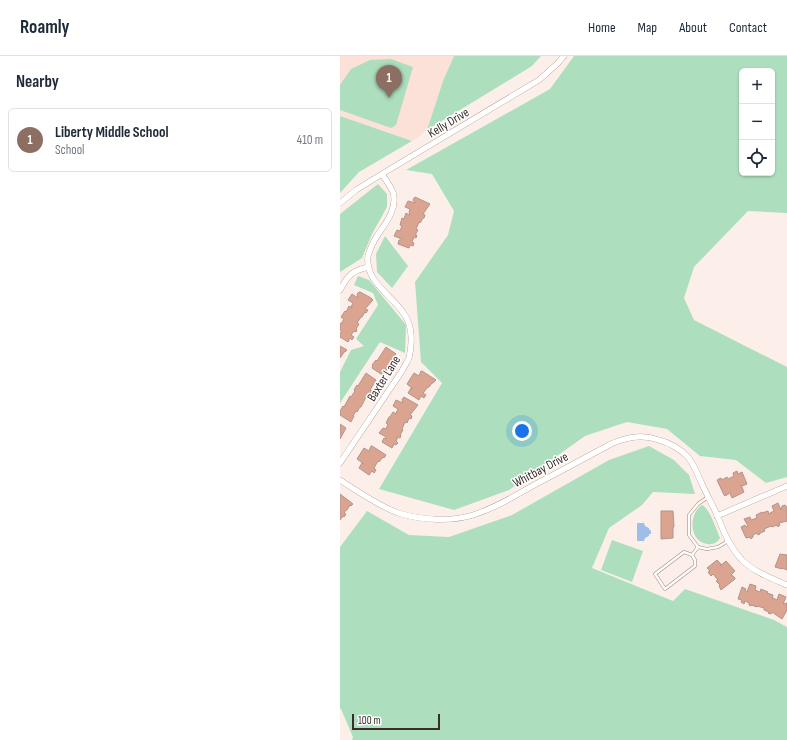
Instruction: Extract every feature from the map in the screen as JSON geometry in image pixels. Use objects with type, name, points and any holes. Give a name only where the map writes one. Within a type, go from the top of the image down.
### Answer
[{"type":"street","name":"Kelly Drive","points":[[340,203],[356,190],[539,80],[564,56]]},
{"type":"street","points":[[340,290],[349,275],[359,269],[368,267],[368,256],[371,248],[390,217],[394,205],[393,193],[382,174]]},
{"type":"street","name":"Baxter Lane","points":[[340,464],[402,371],[409,358],[411,346],[412,337],[406,318],[373,278],[368,267]]},
{"type":"street","name":"Whitbay Drive","points":[[340,480],[377,504],[399,513],[436,519],[461,517],[473,515],[498,504],[621,439],[644,437],[667,442],[678,448],[687,457],[697,472],[728,541],[743,560],[766,576],[787,585]]},
{"type":"street","points":[[717,516],[787,486]]},
{"type":"lane","points":[[708,497],[698,504],[689,515],[689,536],[698,547],[707,549],[718,548],[728,541]]},
{"type":"lane","points":[[692,555],[698,547]]},
{"type":"lane","points":[[684,552],[692,555],[695,560],[695,566],[665,589],[655,574],[684,552]]},
{"type":"shaded area","points":[[340,56],[454,56],[443,81],[427,130],[412,141],[340,116]]},
{"type":"green space","points":[[454,56],[541,56],[532,66],[427,130],[443,81]]},
{"type":"green space","points":[[574,56],[787,56],[787,213],[748,211],[694,267],[684,298],[694,320],[787,367],[787,477],[766,483],[736,460],[700,456],[667,429],[627,422],[585,436],[509,490],[454,510],[379,489],[442,383],[421,362],[415,282],[448,235],[454,211],[432,174],[406,170],[550,89]]},
{"type":"green space","points":[[391,59],[413,67],[396,125],[391,128],[340,110],[340,85],[351,69],[370,60]]},
{"type":"green space","points":[[340,116],[412,141],[359,172],[340,193]]},
{"type":"green space","points":[[378,184],[387,194],[387,207],[372,234],[362,258],[340,272],[340,214]]},
{"type":"green space","points":[[385,236],[408,266],[392,288],[377,272],[376,254]]},
{"type":"green space","points":[[358,276],[369,280],[406,325],[405,353],[380,342],[340,403],[340,372],[351,350],[364,346],[356,339],[378,305],[373,293],[354,285]]},
{"type":"green space","points":[[649,446],[674,460],[689,475],[695,494],[653,492],[642,505],[609,528],[592,568],[673,601],[685,589],[774,620],[787,627],[787,740],[352,740],[353,737],[340,709],[340,547],[367,511],[409,535],[449,537],[512,515],[609,460]]},
{"type":"green space","points":[[702,505],[708,511],[720,538],[713,544],[701,542],[696,538],[692,526],[695,514]]},
{"type":"green space","points":[[612,540],[643,551],[632,582],[601,570]]},
{"type":"water","points":[[637,523],[644,523],[645,526],[651,531],[651,534],[645,538],[644,541],[637,541]]},
{"type":"building","points":[[415,197],[430,204],[423,214],[425,215],[424,218],[420,223],[419,222],[416,229],[418,230],[415,235],[417,235],[416,238],[414,237],[412,242],[414,243],[413,246],[410,245],[409,248],[398,244],[399,240],[402,239],[394,236],[397,230],[400,231],[402,226],[400,225],[402,218],[404,219],[406,213],[409,215],[410,214],[410,209],[405,207],[408,201],[415,203],[413,200]]},
{"type":"building","points":[[359,292],[373,300],[365,309],[368,310],[366,313],[365,312],[357,323],[359,324],[356,332],[354,331],[351,335],[354,337],[352,340],[350,338],[348,342],[340,337],[340,332],[341,333],[342,331],[340,330],[340,323],[341,324],[344,319],[341,317],[349,306],[352,308],[353,303],[348,300],[352,294],[358,298],[357,294]]},
{"type":"building","points":[[340,346],[347,350],[341,357],[340,357]]},
{"type":"building","points":[[386,347],[396,354],[386,369],[387,370],[384,376],[372,368],[372,365],[376,360],[377,361]]},
{"type":"building","points":[[421,371],[436,380],[423,393],[426,395],[424,398],[421,396],[419,400],[408,393],[411,388],[413,389],[407,384],[414,373],[419,376]]},
{"type":"building","points":[[366,373],[376,380],[370,390],[372,391],[369,396],[366,397],[357,412],[356,411],[351,422],[340,415],[340,411]]},
{"type":"building","points":[[404,397],[418,405],[410,415],[412,416],[411,419],[409,418],[407,423],[405,422],[400,438],[398,437],[396,441],[398,443],[396,445],[394,444],[392,448],[382,442],[384,438],[386,439],[386,437],[379,433],[383,428],[386,429],[388,424],[386,423],[393,412],[396,414],[397,413],[398,409],[393,406],[396,400],[403,403],[402,400]]},
{"type":"building","points":[[340,424],[346,428],[340,439]]},
{"type":"building","points":[[371,446],[386,455],[379,462],[378,461],[374,468],[376,470],[374,473],[372,471],[369,475],[359,468],[362,463],[364,464],[357,459],[364,448],[369,451]]},
{"type":"building","points":[[737,471],[738,474],[742,472],[747,484],[741,485],[744,492],[732,498],[730,493],[725,496],[717,480],[721,478],[722,480],[727,477],[728,479],[734,476],[733,473]]},
{"type":"building","points":[[340,494],[353,504],[351,506],[350,505],[344,513],[346,514],[344,517],[343,516],[340,520]]},
{"type":"building","points":[[778,503],[781,510],[782,506],[785,505],[787,508],[787,521],[779,523],[780,525],[778,527],[777,525],[764,529],[765,531],[758,535],[757,533],[753,535],[751,539],[750,537],[746,538],[741,527],[745,525],[746,527],[748,526],[744,519],[750,517],[751,520],[757,518],[756,515],[762,512],[768,511],[770,514],[774,511],[772,506]]},
{"type":"building","points":[[661,511],[673,511],[673,538],[661,539]]},
{"type":"building","points":[[780,554],[787,555],[787,570],[775,567]]},
{"type":"building","points":[[717,560],[721,564],[720,566],[726,561],[735,571],[731,575],[735,579],[721,590],[720,585],[716,581],[718,580],[713,574],[711,576],[708,572],[710,571],[707,568]]},
{"type":"building","points":[[750,584],[756,586],[755,590],[760,592],[761,589],[773,595],[772,599],[777,600],[779,594],[786,597],[783,604],[787,603],[787,610],[782,619],[772,612],[771,614],[768,613],[769,612],[764,610],[764,608],[751,606],[745,601],[744,604],[741,602],[742,600],[738,599],[742,587],[746,589],[745,591],[747,592]]},
{"type":"place","name":"Liberty Middle School","points":[[389,98]]}]
